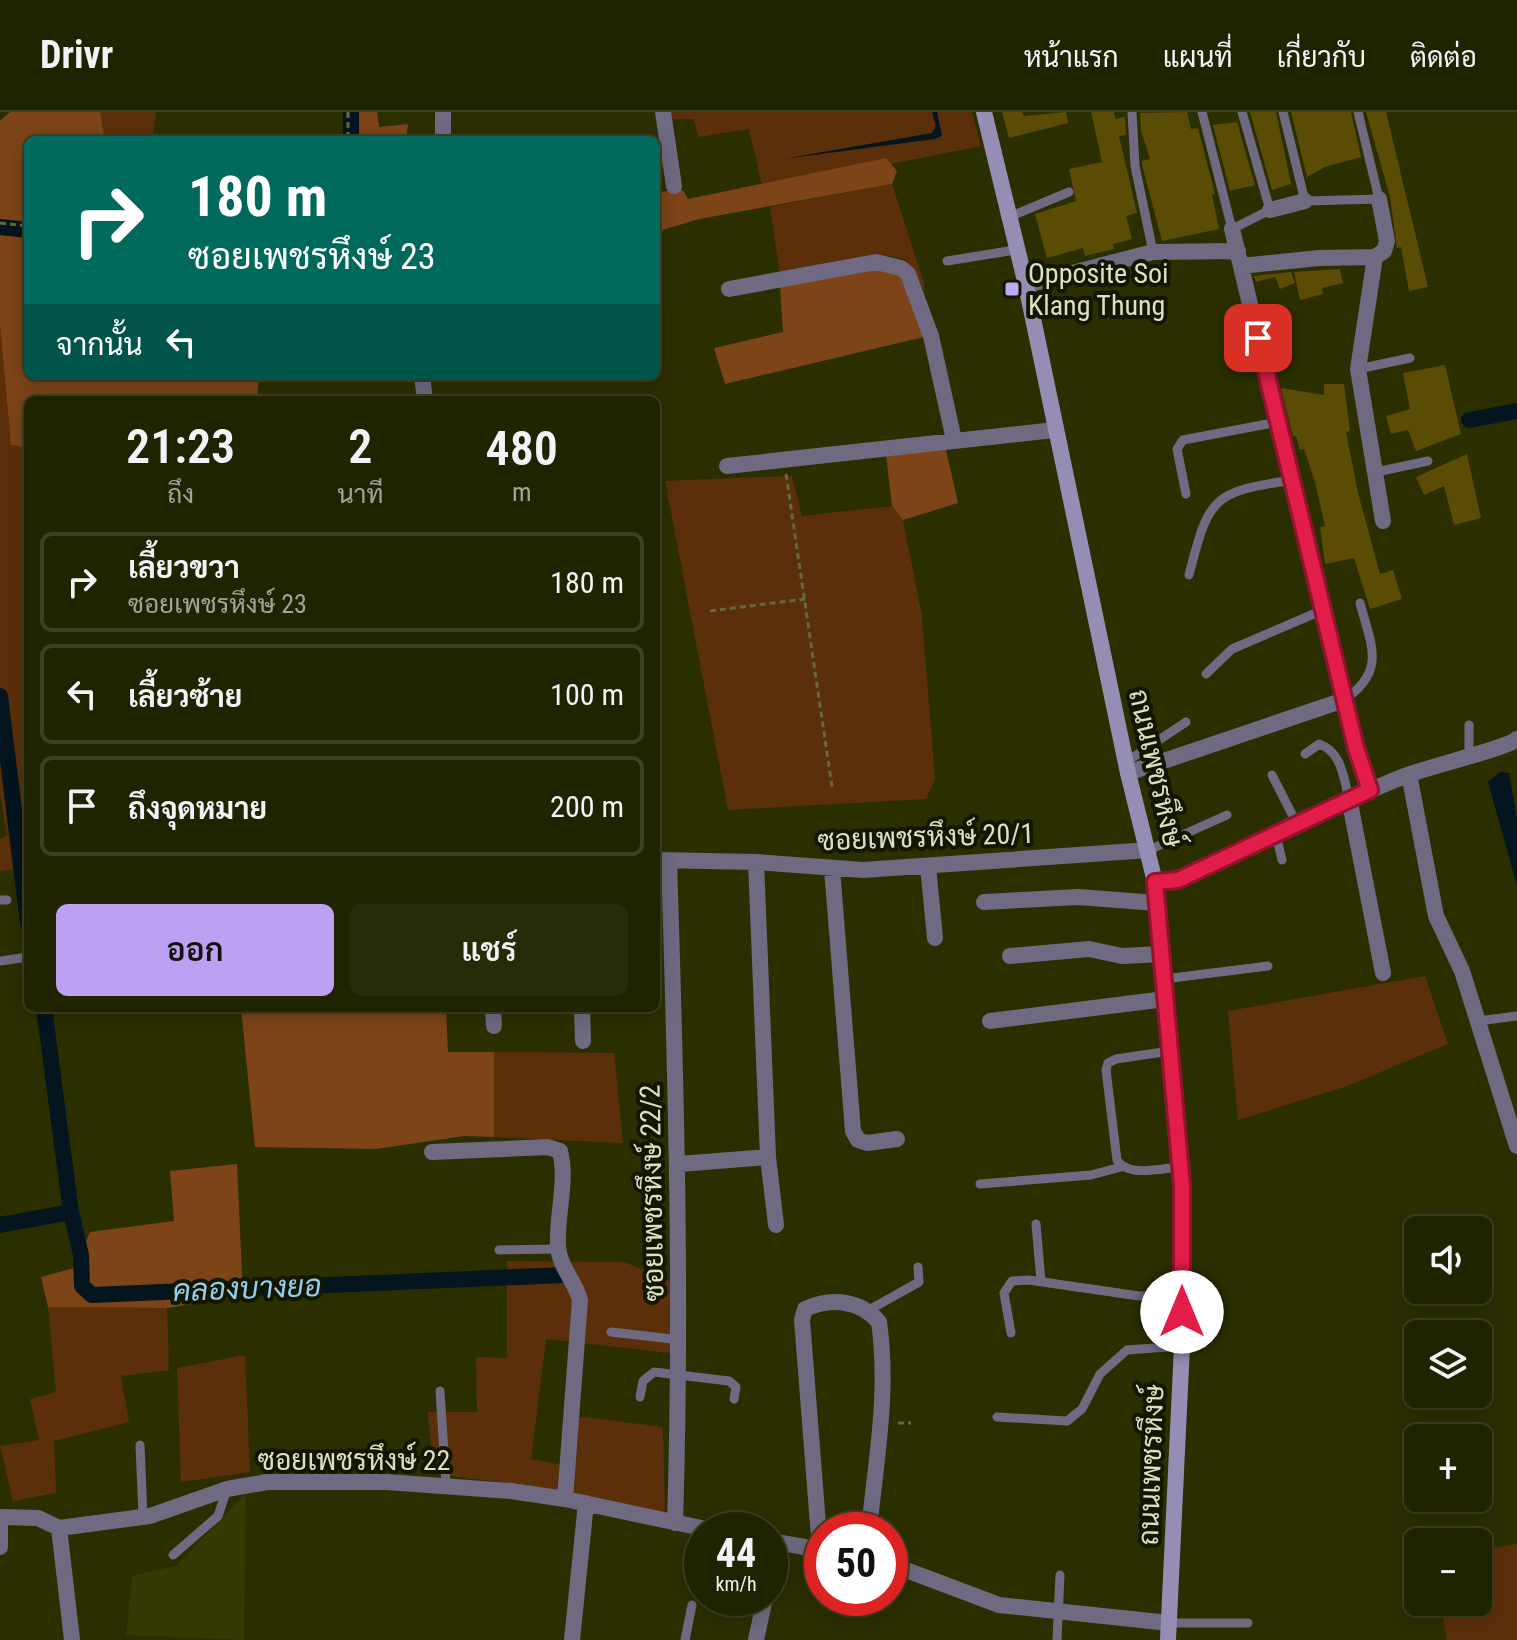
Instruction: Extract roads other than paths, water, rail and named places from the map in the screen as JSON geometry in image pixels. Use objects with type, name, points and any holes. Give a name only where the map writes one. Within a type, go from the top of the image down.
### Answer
[{"type":"main road","name":"ถนนเพชรหึงษ์","points":[[984,112],[1015,250],[1026,285],[1127,768],[1155,882],[1181,1167],[1182,1346],[1169,1632]]},
{"type":"street","points":[[443,112],[443,136]]},
{"type":"street","points":[[663,112],[674,186]]},
{"type":"street","points":[[1026,285],[1153,252],[1239,258],[1375,257],[1384,251],[1387,241],[1379,199]]},
{"type":"street","points":[[1270,210],[1305,201]]},
{"type":"street","points":[[1232,229],[1344,700],[1370,790]]},
{"type":"street","points":[[1375,257],[1358,369],[1383,521]]},
{"type":"street","points":[[729,289],[876,262],[901,268],[908,274],[931,336],[954,440]]},
{"type":"street","points":[[727,466],[1054,430]]},
{"type":"street","points":[[1127,768],[1344,700]]},
{"type":"street","points":[[1155,882],[1178,880],[1298,826],[1349,798],[1409,774],[1469,754],[1511,746],[1517,739]]},
{"type":"street","points":[[1409,774],[1436,916],[1462,971],[1517,1146]]},
{"type":"street","points":[[1349,798],[1383,973]]},
{"type":"street","name":"ซอยเพชรหึงษ์ 20/1","points":[[663,861],[756,862],[832,869],[928,866],[1149,850]]},
{"type":"street","name":"ซอยเพชรหึงษ์ 22/2","points":[[663,861],[680,1164],[681,1340],[675,1523]]},
{"type":"street","points":[[756,862],[768,1157],[776,1225]]},
{"type":"street","points":[[928,866],[935,938]]},
{"type":"street","points":[[832,869],[853,1131],[858,1140],[867,1143],[897,1139]]},
{"type":"street","points":[[984,902],[1078,897],[1157,903]]},
{"type":"street","points":[[1010,956],[1089,949],[1122,956],[1162,954]]},
{"type":"street","points":[[990,1021],[1165,999]]},
{"type":"street","points":[[493,1012],[494,1026]]},
{"type":"street","points":[[582,1012],[583,1041]]},
{"type":"street","points":[[432,1152],[548,1147],[560,1151],[558,1249],[562,1266],[577,1286],[580,1300],[565,1499]]},
{"type":"street","points":[[680,1164],[768,1157]]},
{"type":"street","points":[[818,1512],[802,1320],[805,1309],[819,1302],[858,1304],[869,1310],[879,1322],[883,1349],[882,1423],[871,1512]]},
{"type":"street","name":"ซอยเพชรหึงษ์ 22","points":[[0,1518],[38,1518],[59,1528],[143,1517],[227,1489],[267,1482],[446,1485],[565,1499],[684,1525]]},
{"type":"street","points":[[572,1640],[586,1503]]},
{"type":"street","points":[[0,1518],[0,1547]]},
{"type":"street","points":[[59,1528],[72,1640]]},
{"type":"street","points":[[908,1571],[999,1605],[1169,1632]]},
{"type":"street","points":[[756,1640],[761,1616]]},
{"type":"lane","points":[[1132,112],[1135,166],[1153,252]]},
{"type":"lane","points":[[1202,112],[1232,229],[1270,210],[1242,112]]},
{"type":"lane","points":[[1283,112],[1305,201],[1379,199],[1358,112]]},
{"type":"lane","points":[[1009,217],[1069,192]]},
{"type":"lane","points":[[947,261],[1015,250]]},
{"type":"lane","points":[[1358,369],[1410,358]]},
{"type":"lane","points":[[1186,494],[1177,449],[1183,440],[1278,422]]},
{"type":"lane","points":[[1376,472],[1428,461]]},
{"type":"lane","points":[[1189,575],[1201,527],[1222,496],[1248,487],[1292,480]]},
{"type":"lane","points":[[1344,700],[1361,689],[1370,676],[1374,657],[1360,603]]},
{"type":"lane","points":[[1206,674],[1232,649],[1323,610]]},
{"type":"lane","points":[[1127,768],[1186,722]]},
{"type":"lane","points":[[1469,725],[1469,754]]},
{"type":"lane","points":[[1305,754],[1319,744],[1328,747],[1337,756],[1349,798]]},
{"type":"lane","points":[[1272,775],[1298,826]]},
{"type":"lane","points":[[1149,850],[1227,815]]},
{"type":"lane","points":[[1276,835],[1282,860]]},
{"type":"lane","points":[[0,961],[24,958]]},
{"type":"lane","points":[[1164,979],[1268,966]]},
{"type":"lane","points":[[1478,1021],[1517,1016]]},
{"type":"lane","points":[[1121,1167],[1113,1130],[1108,1063],[1170,1051]]},
{"type":"lane","points":[[980,1184],[1091,1175],[1121,1167],[1130,1171],[1181,1167]]},
{"type":"lane","points":[[1036,1224],[1041,1281]]},
{"type":"lane","points":[[499,1250],[558,1249]]},
{"type":"lane","points":[[869,1310],[919,1282],[918,1267]]},
{"type":"lane","points":[[1011,1333],[1004,1293],[1012,1281],[1041,1281],[1124,1295],[1182,1295]]},
{"type":"lane","points":[[611,1332],[681,1340]]},
{"type":"lane","points":[[997,1417],[1067,1421],[1082,1409],[1100,1374],[1127,1350],[1182,1346]]},
{"type":"lane","points":[[640,1397],[643,1381],[648,1374],[680,1373],[729,1381],[736,1387],[734,1399]]},
{"type":"lane","points":[[440,1391],[446,1485]]},
{"type":"lane","points":[[140,1445],[143,1517]]},
{"type":"lane","points":[[173,1555],[218,1516],[227,1489]]},
{"type":"lane","points":[[1057,1640],[1060,1575]]},
{"type":"lane","points":[[685,1640],[690,1616]]},
{"type":"lane","points":[[1169,1632],[1248,1623]]},
{"type":"water","points":[[932,112],[937,112],[942,136],[935,139],[783,159],[932,133],[936,126]]},
{"type":"water","points":[[1500,772],[1509,773],[1517,818],[1517,886],[1488,782]]},
{"type":"waterway","points":[[351,112],[351,136]]},
{"type":"waterway","points":[[0,227],[24,230]]},
{"type":"waterway","points":[[1469,420],[1517,411]]},
{"type":"waterway","points":[[0,696],[24,891]]},
{"type":"waterway","name":"คลองบางยอ","points":[[45,1012],[71,1212],[81,1255],[82,1286],[92,1295],[564,1275]]},
{"type":"waterway","name":"คลองบางยอ","points":[[0,1225],[71,1212]]},
{"type":"place","name":"Opposite Soi Klang Thung","points":[[1012,289]]}]
